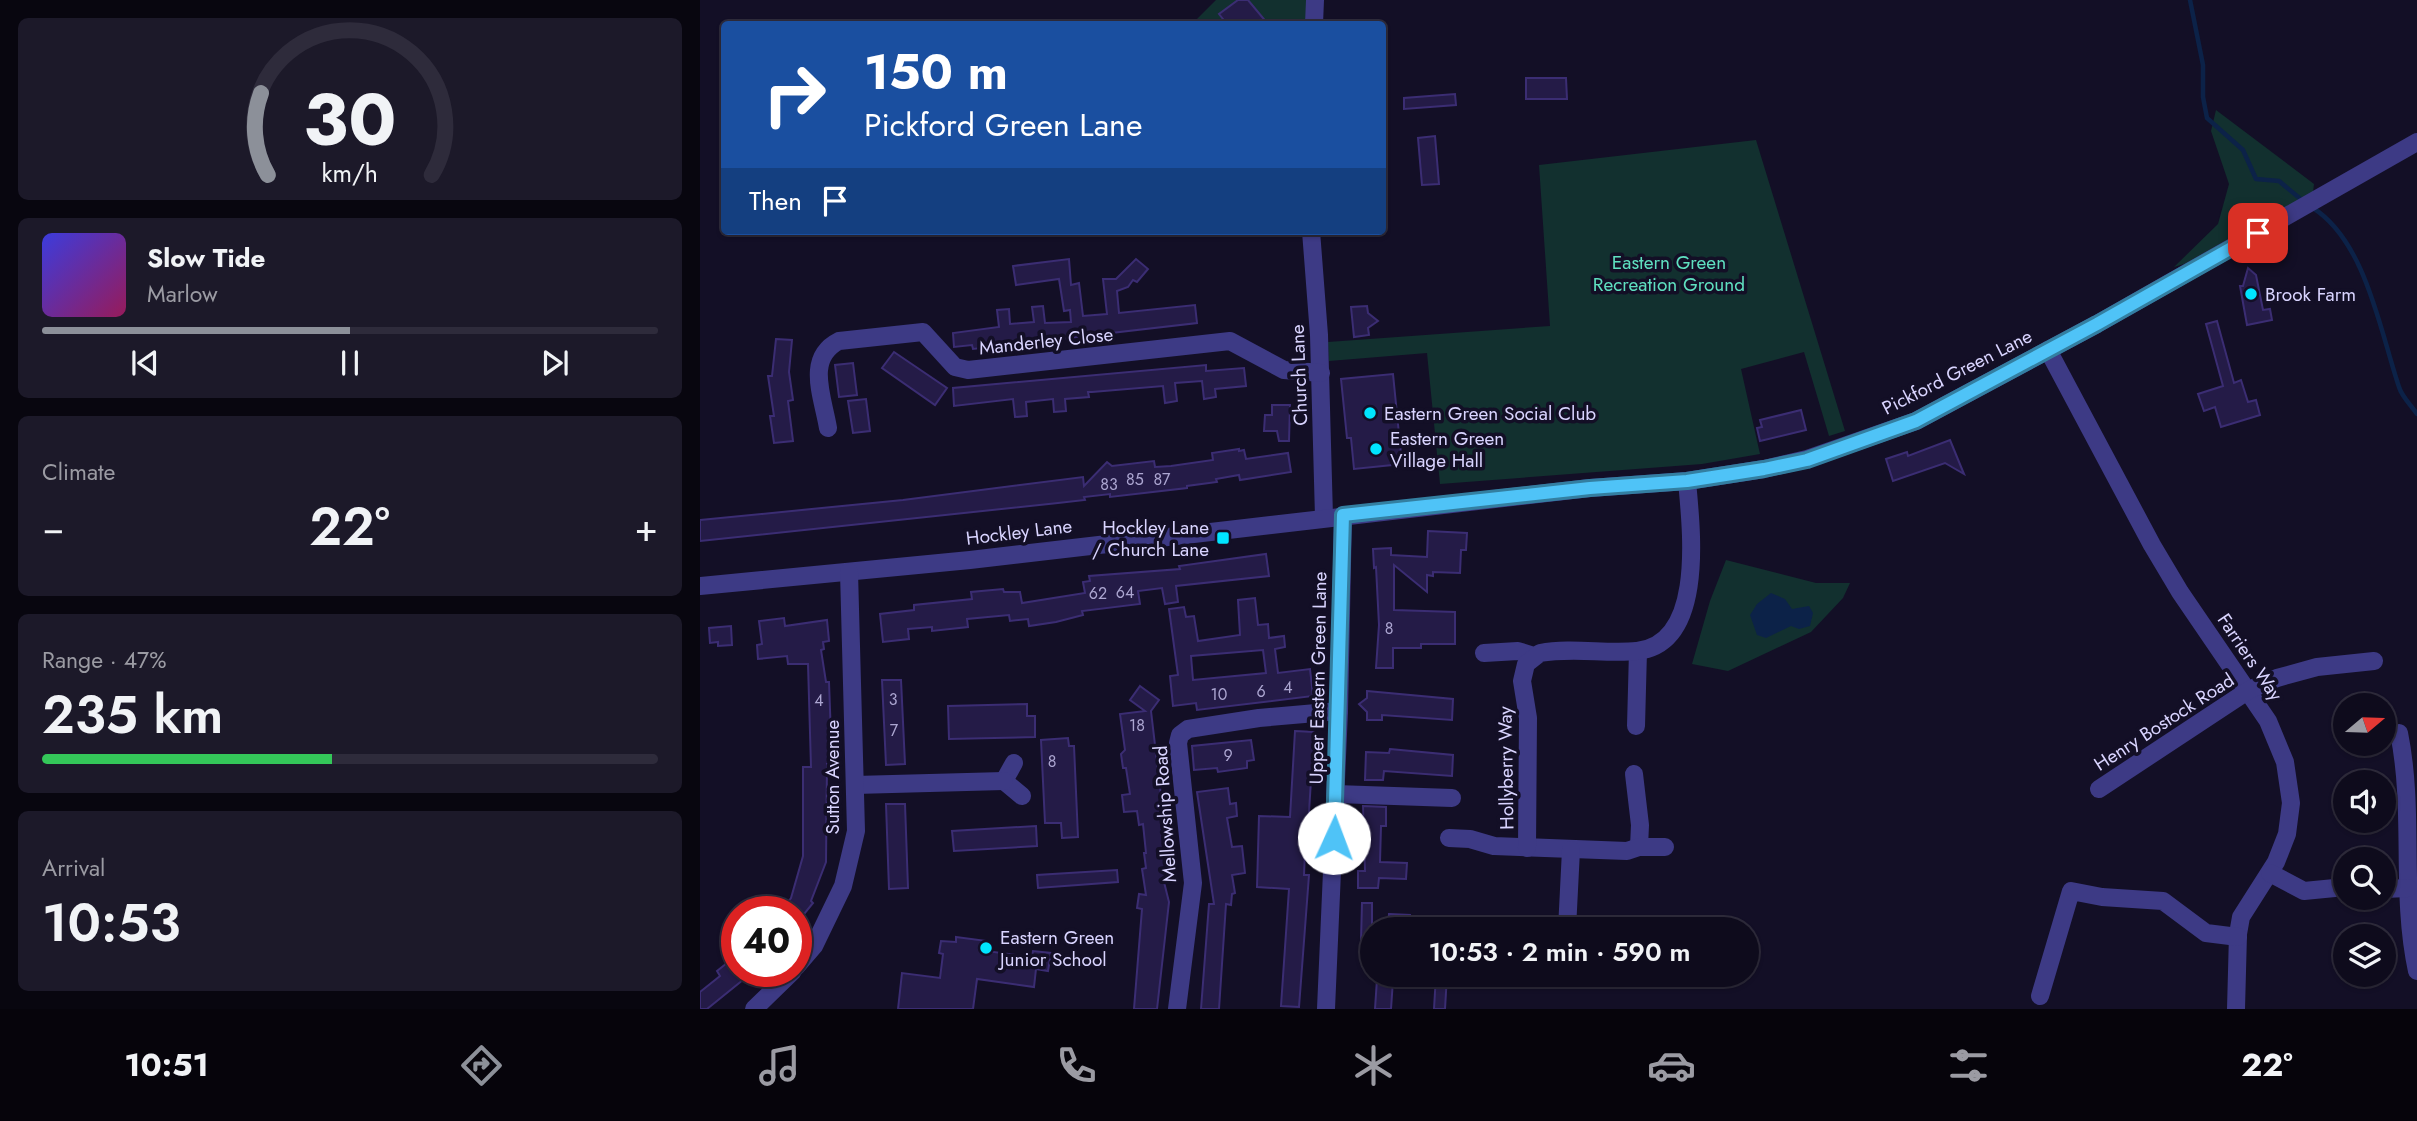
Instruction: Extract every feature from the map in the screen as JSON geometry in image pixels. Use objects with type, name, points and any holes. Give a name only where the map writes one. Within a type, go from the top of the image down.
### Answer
[{"type":"street","points":[[1314,21],[1315,0]]},
{"type":"street","name":"Pickford Green Lane","points":[[1343,515],[1590,488],[1687,481],[1807,460],[1916,421],[2048,350],[2417,142]]},
{"type":"street","name":"Church Lane","points":[[1311,235],[1321,373],[1324,517]]},
{"type":"street","name":"Manderley Close","points":[[828,428],[818,371],[820,357],[828,347],[839,341],[923,332],[955,367],[968,369],[990,369],[1230,341],[1284,370],[1321,373]]},
{"type":"street","name":"Farriers Way","points":[[2048,350],[2152,545],[2180,592],[2249,690],[2279,745],[2290,792],[2287,834],[2270,873],[2245,908],[2238,937],[2236,1009]]},
{"type":"street","points":[[1484,653],[1518,651],[1534,656],[1547,652],[1638,651],[1662,642],[1671,632],[1687,593],[1693,566],[1687,481]]},
{"type":"street","name":"Hockley Lane","points":[[700,586],[849,572],[1343,515]]},
{"type":"street","name":"Upper Eastern Green Lane","points":[[1326,1009],[1339,711],[1343,515]]},
{"type":"street","name":"Sutton Avenue","points":[[812,948],[843,886],[856,831],[849,572]]},
{"type":"street","points":[[1636,726],[1638,651]]},
{"type":"street","name":"Hollyberry Way","points":[[1527,848],[1528,718],[1522,681],[1526,664],[1534,656]]},
{"type":"street","name":"Henry Bostock Road","points":[[2099,789],[2249,690],[2277,678],[2317,667],[2374,661]]},
{"type":"street","name":"Mellowship Road","points":[[1177,1009],[1193,883],[1178,743],[1180,734],[1188,729],[1259,718],[1339,711]]},
{"type":"street","points":[[2399,733],[2406,769],[2408,888],[2417,971]]},
{"type":"street","points":[[1004,782],[1014,763]]},
{"type":"street","points":[[1634,774],[1640,825],[1639,847]]},
{"type":"street","points":[[855,785],[1004,782],[1022,796]]},
{"type":"street","points":[[1336,794],[1452,798]]},
{"type":"street","points":[[1449,838],[1470,839],[1494,846],[1571,850],[1665,847]]},
{"type":"street","points":[[1568,917],[1571,850]]},
{"type":"street","points":[[2270,873],[2304,891],[2333,888]]},
{"type":"street","points":[[2396,888],[2408,888]]},
{"type":"street","points":[[2040,996],[2071,891],[2102,897],[2139,897],[2164,901],[2199,930],[2213,935],[2238,937]]},
{"type":"street","points":[[754,1009],[777,987]]},
{"type":"green space","points":[[1216,0],[1306,0],[1306,21],[1195,21]]},
{"type":"green space","points":[[2216,110],[2314,184],[2313,192],[2194,261],[2174,267],[2218,224],[2229,184],[2211,131]]},
{"type":"green space","name":"Eastern Green Recreation Ground","points":[[1756,140],[1845,431],[1829,436],[1804,352],[1741,369],[1760,454],[1702,464],[1440,484],[1427,353],[1329,361],[1328,342],[1550,326],[1539,165]]},
{"type":"green space","points":[[1726,560],[1816,583],[1850,583],[1843,598],[1811,632],[1728,671],[1692,664],[1710,601]]},
{"type":"water","points":[[1771,593],[1785,599],[1792,609],[1809,606],[1813,613],[1810,626],[1799,629],[1791,626],[1766,638],[1757,635],[1750,615],[1757,604]]},
{"type":"building","points":[[1238,0],[1248,0],[1266,21],[1225,21],[1219,14]]},
{"type":"building","points":[[1526,78],[1566,78],[1567,99],[1526,99]]},
{"type":"building","points":[[1455,94],[1456,105],[1404,109],[1404,98]]},
{"type":"building","points":[[1435,136],[1439,184],[1422,185],[1418,138]]},
{"type":"building","points":[[1069,259],[1071,285],[1079,283],[1083,316],[1107,314],[1103,279],[1116,279],[1136,259],[1148,269],[1137,282],[1133,280],[1128,287],[1117,291],[1119,313],[1195,305],[1197,323],[973,349],[972,345],[954,347],[953,333],[999,327],[997,310],[1009,309],[1010,324],[1034,322],[1032,307],[1043,306],[1045,323],[1071,322],[1070,310],[1064,311],[1059,279],[1016,285],[1013,266]]},
{"type":"building","name":"Brook Farm","points":[[2248,268],[2256,275],[2263,310],[2270,309],[2272,320],[2247,325],[2240,286],[2243,286]]},
{"type":"building","points":[[1367,306],[1368,313],[1378,321],[1368,328],[1369,335],[1354,337],[1351,307]]},
{"type":"building","points":[[2217,321],[2234,383],[2241,380],[2248,402],[2256,400],[2260,415],[2221,427],[2215,407],[2204,411],[2198,394],[2223,386],[2206,324]]},
{"type":"building","points":[[776,339],[792,340],[789,372],[793,400],[788,401],[793,441],[774,443],[770,416],[774,416],[768,376],[772,376]]},
{"type":"building","points":[[894,352],[947,388],[935,405],[882,368]]},
{"type":"building","points":[[853,363],[857,395],[839,397],[835,365]]},
{"type":"building","points":[[1206,365],[1206,371],[1244,368],[1246,386],[1215,389],[1216,397],[1204,399],[1202,381],[1175,383],[1177,401],[1165,403],[1163,386],[1088,392],[1089,397],[1065,399],[1066,411],[1054,412],[1053,399],[1026,402],[1027,416],[1015,417],[1013,399],[954,406],[953,388]]},
{"type":"building","name":"Eastern Green Social Club","points":[[1393,374],[1402,464],[1354,469],[1351,438],[1347,438],[1341,379]]},
{"type":"building","points":[[866,399],[870,431],[853,433],[848,401]]},
{"type":"building","points":[[1272,405],[1290,405],[1289,441],[1279,441],[1277,431],[1264,431],[1265,415],[1272,415]]},
{"type":"building","points":[[1801,410],[1806,430],[1760,441],[1757,428],[1762,427],[1760,420]]},
{"type":"building","points":[[1950,440],[1964,474],[1945,463],[1893,481],[1886,459],[1907,452],[1908,456]]},
{"type":"building","points":[[1244,450],[1246,459],[1288,453],[1291,472],[1240,480],[1239,475],[1187,488],[1110,497],[1110,494],[1084,497],[1085,500],[700,541],[700,520],[903,500],[1083,477],[1084,486],[1107,462],[1112,466],[1154,461],[1155,467],[1171,466],[1213,460],[1212,453]]},
{"type":"building","points":[[1428,531],[1467,533],[1466,550],[1461,550],[1460,573],[1433,572],[1433,576],[1427,575],[1427,592],[1394,565],[1394,610],[1455,612],[1455,644],[1421,644],[1421,648],[1393,648],[1393,668],[1376,668],[1379,625],[1373,549],[1391,548],[1391,555],[1427,557]]},
{"type":"building","points":[[1266,554],[1269,576],[1176,586],[1178,602],[1165,604],[1162,588],[1138,591],[1140,604],[1082,611],[1083,615],[1056,622],[1029,626],[1028,619],[1010,621],[1009,615],[967,619],[968,627],[932,631],[932,627],[908,629],[909,639],[883,642],[880,614],[914,610],[914,605],[972,599],[971,592],[1003,589],[1004,592],[1020,592],[1022,603],[1085,593],[1083,582],[1090,581],[1089,576],[1180,569],[1179,566]]},
{"type":"building","points":[[1255,598],[1258,625],[1268,624],[1269,638],[1284,636],[1285,647],[1275,649],[1278,673],[1310,669],[1313,696],[1197,710],[1196,703],[1173,706],[1170,676],[1178,675],[1169,609],[1184,607],[1186,617],[1194,616],[1198,641],[1240,635],[1238,600]],"holes":[[[1263,650],[1266,673],[1193,680],[1191,656]]]},
{"type":"building","points":[[784,618],[785,626],[827,620],[829,641],[823,642],[824,649],[821,650],[826,682],[829,682],[832,764],[827,764],[826,862],[812,898],[812,896],[792,896],[803,856],[803,767],[811,767],[808,664],[788,664],[787,656],[758,659],[757,645],[762,644],[759,621]]},
{"type":"building","points":[[731,626],[732,645],[718,646],[718,642],[710,643],[709,628]]},
{"type":"building","points":[[882,680],[901,680],[905,764],[886,765]]},
{"type":"building","points":[[1140,686],[1159,700],[1151,711],[1171,881],[1164,882],[1169,902],[1157,1009],[1134,1009],[1142,909],[1137,908],[1139,894],[1146,895],[1142,869],[1146,868],[1146,853],[1143,824],[1139,825],[1137,811],[1124,812],[1122,795],[1130,794],[1121,754],[1125,750],[1120,714],[1145,711],[1130,700]]},
{"type":"building","points":[[1367,691],[1453,699],[1452,720],[1382,715],[1382,720],[1367,720],[1367,712],[1359,704],[1367,698]]},
{"type":"building","points":[[1027,704],[1027,716],[1035,716],[1035,737],[949,739],[948,706]]},
{"type":"building","points":[[1295,731],[1314,732],[1304,875],[1309,875],[1299,1007],[1281,1006],[1289,889],[1257,887],[1259,816],[1290,817]]},
{"type":"building","points":[[1068,738],[1069,746],[1074,746],[1078,837],[1062,838],[1061,823],[1045,823],[1041,740]]},
{"type":"building","points":[[1251,740],[1254,760],[1247,761],[1247,768],[1218,772],[1217,768],[1194,770],[1192,746]]},
{"type":"building","points":[[1390,749],[1453,755],[1452,776],[1384,771],[1383,780],[1365,780],[1366,752],[1389,753]]},
{"type":"building","points":[[1228,788],[1230,804],[1236,803],[1237,816],[1227,818],[1232,847],[1242,846],[1245,873],[1232,875],[1235,893],[1232,894],[1231,905],[1226,904],[1219,1009],[1201,1009],[1209,904],[1214,904],[1197,792]]},
{"type":"building","points":[[886,804],[905,804],[908,888],[889,889]]},
{"type":"building","points":[[1363,806],[1386,807],[1386,826],[1381,826],[1380,862],[1407,863],[1406,879],[1379,878],[1378,888],[1358,888],[1358,871],[1365,871]]},
{"type":"building","points":[[1036,826],[1037,846],[954,851],[952,831]]},
{"type":"building","points":[[1117,870],[1118,882],[1038,888],[1037,875]]},
{"type":"building","points":[[1362,903],[1372,903],[1372,917],[1362,917]]},
{"type":"building","points":[[1389,914],[1410,915],[1410,917],[1389,917]]},
{"type":"building","points":[[956,937],[987,941],[986,951],[1032,957],[1033,951],[1051,953],[1048,971],[1036,969],[1034,987],[977,979],[973,1009],[898,1009],[902,973],[940,978],[943,954],[939,953],[941,941],[956,942]]},
{"type":"building","points":[[721,968],[721,987],[734,987],[707,1009],[700,1009],[700,992],[720,976],[717,971]]},
{"type":"building","points":[[1376,987],[1393,987],[1391,1009],[1375,1009]]},
{"type":"building","points":[[1435,987],[1446,987],[1445,1009],[1434,1009]]},
{"type":"waterway","points":[[2190,0],[2203,65],[2203,97],[2207,118],[2243,150],[2256,179],[2279,181],[2303,201]]},
{"type":"waterway","points":[[2313,208],[2331,223],[2346,242],[2358,265],[2369,289],[2400,391],[2417,414]]},
{"type":"place","name":"Brook Farm","points":[[2251,294]]},
{"type":"place","name":"Eastern Green Social Club","points":[[1370,413]]},
{"type":"place","name":"Eastern Green Village Hall","points":[[1376,449]]},
{"type":"place","name":"Hockley Lane / Church Lane","points":[[1223,538]]},
{"type":"place","name":"Eastern Green Junior School","points":[[986,948]]},
{"type":"route","points":[[1334,838],[1343,515],[1590,488],[1687,481],[1807,460],[1916,421],[2097,324],[2258,233]]}]
